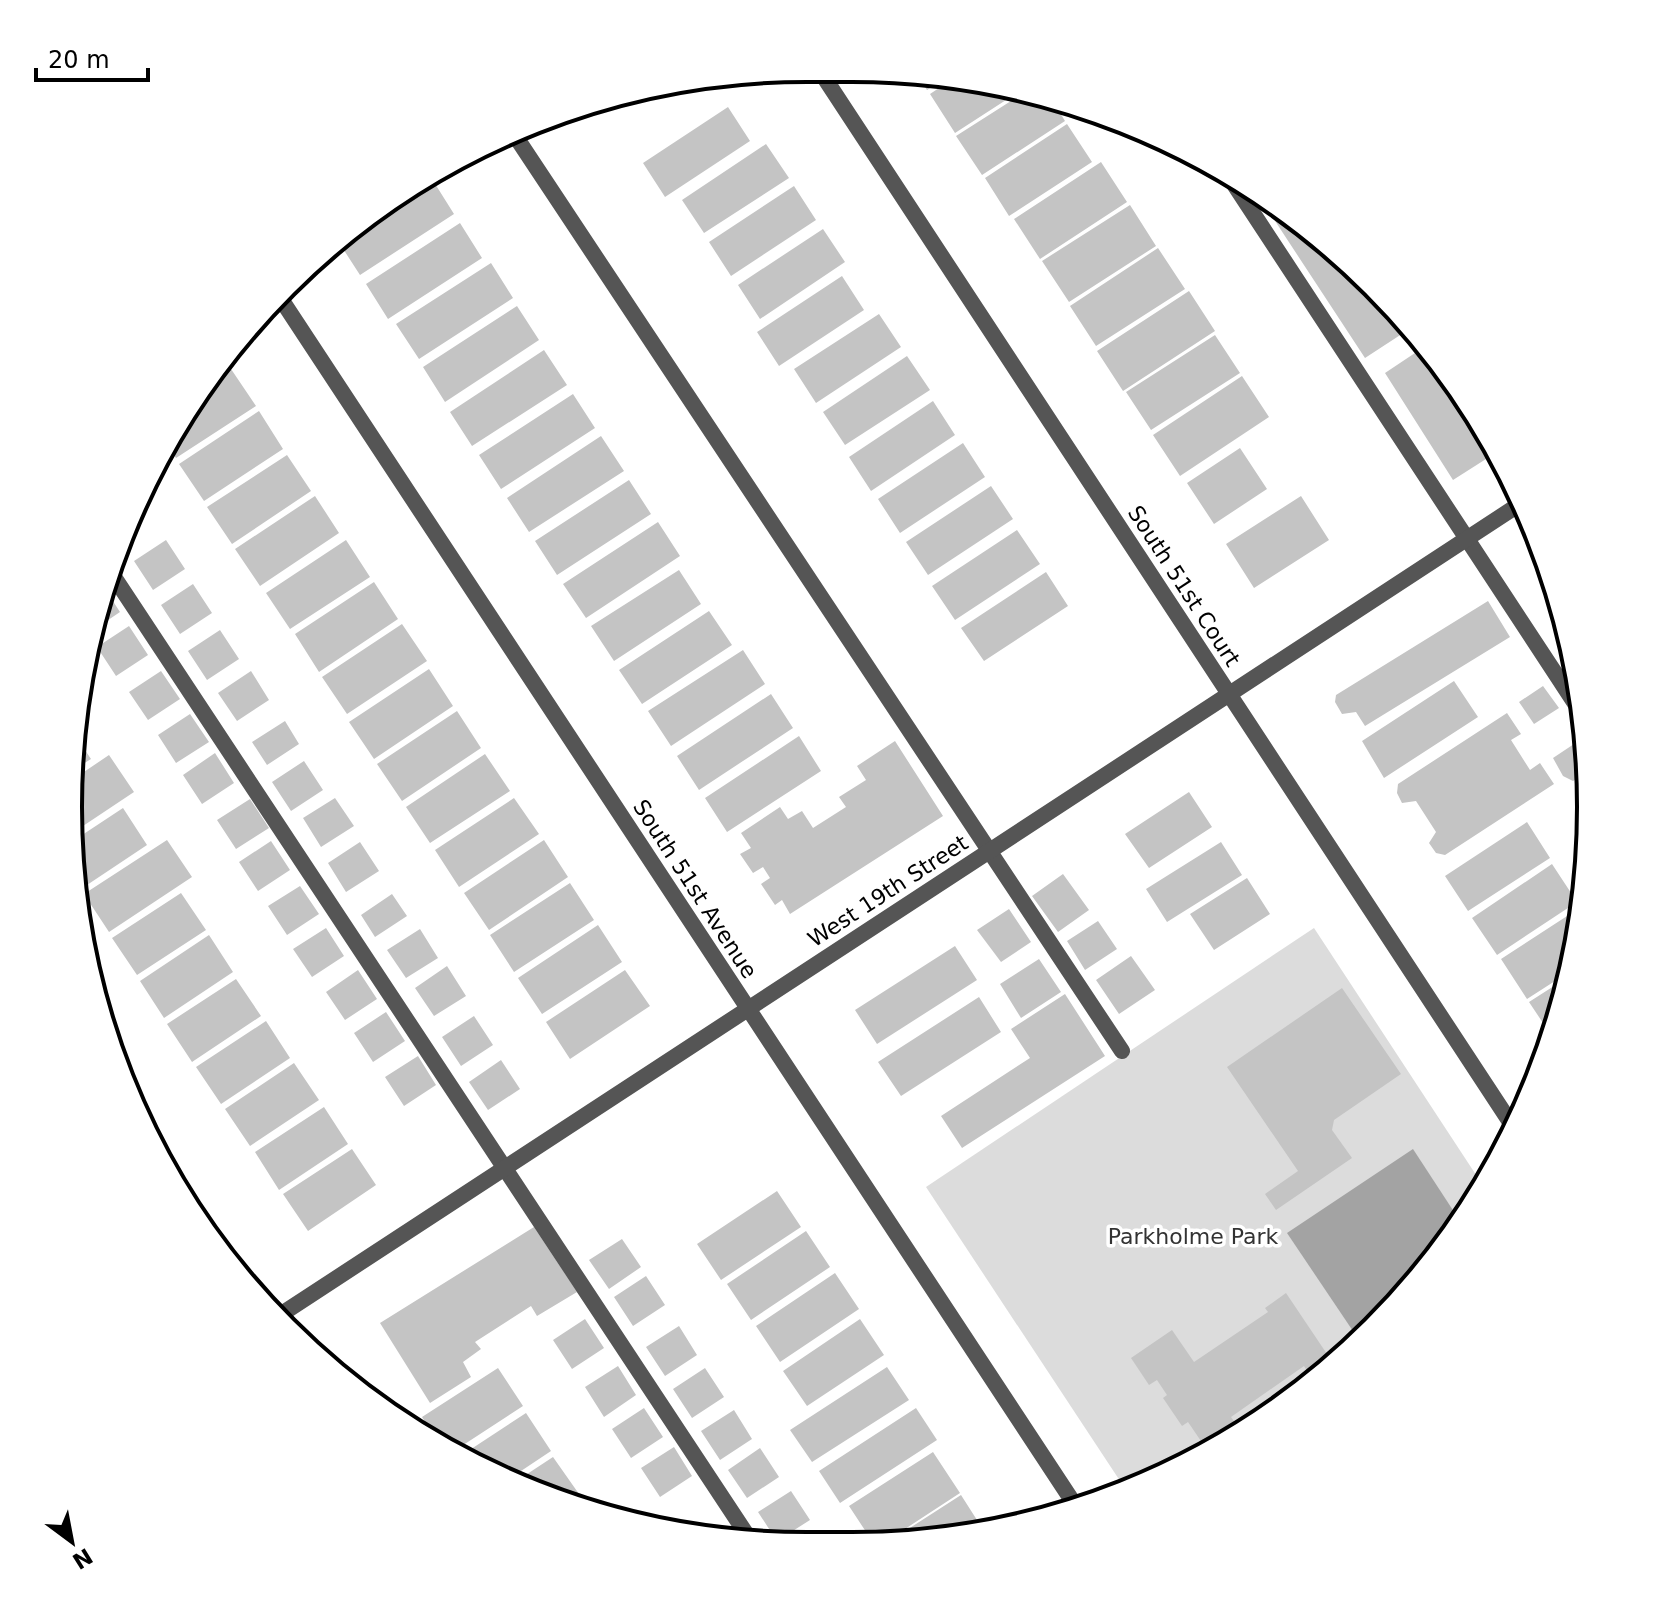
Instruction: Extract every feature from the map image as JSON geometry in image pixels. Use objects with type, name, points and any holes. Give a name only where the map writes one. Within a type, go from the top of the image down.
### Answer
[{"type":"street","name":"South 51st Court","points":[[827,82],[1507,1117]]},
{"type":"street","points":[[519,142],[1122,1051]]},
{"type":"street","points":[[1241,196],[1568,692]]},
{"type":"street","name":"South 51st Avenue","points":[[284,304],[1071,1498]]},
{"type":"street","name":"West 19th Street","points":[[286,1311],[1512,509]]},
{"type":"street","points":[[118,582],[743,1529]]},
{"type":"green space","name":"Parkholme Park","points":[[1314,928],[1477,1176],[1455,1210],[1397,1285],[1330,1352],[1255,1410],[1173,1457],[1120,1481],[926,1187]]},
{"type":"shaded area","points":[[1413,1149],[1454,1212],[1397,1285],[1353,1331],[1287,1233]]},
{"type":"building","points":[[940,87],[1007,99],[955,133],[930,94]]},
{"type":"building","points":[[1012,100],[1060,113],[1065,121],[982,175],[956,136]]},
{"type":"building","points":[[728,107],[750,141],[665,197],[643,163]]},
{"type":"building","points":[[1067,124],[1092,162],[1009,216],[985,178]]},
{"type":"building","points":[[766,144],[789,178],[704,233],[682,200]]},
{"type":"building","points":[[1101,162],[1127,202],[1040,259],[1014,219]]},
{"type":"building","points":[[435,184],[454,214],[360,275],[344,250]]},
{"type":"building","points":[[794,186],[816,220],[731,276],[709,242]]},
{"type":"building","points":[[1130,205],[1156,246],[1069,302],[1042,261]]},
{"type":"building","points":[[1272,217],[1330,262],[1365,294],[1401,334],[1365,358]]},
{"type":"building","points":[[460,223],[482,258],[388,319],[366,284]]},
{"type":"building","points":[[823,229],[845,262],[760,319],[738,285]]},
{"type":"building","points":[[1158,248],[1185,289],[1096,346],[1070,306]]},
{"type":"building","points":[[491,263],[513,298],[419,359],[396,324]]},
{"type":"building","points":[[842,276],[864,310],[779,366],[757,332]]},
{"type":"building","points":[[1189,291],[1215,331],[1123,391],[1097,351]]},
{"type":"building","points":[[517,306],[539,340],[445,402],[423,367]]},
{"type":"building","points":[[879,314],[901,347],[816,403],[794,369]]},
{"type":"building","points":[[1215,335],[1240,373],[1151,430],[1126,392]]},
{"type":"building","points":[[544,350],[567,385],[472,446],[450,412]]},
{"type":"building","points":[[1416,352],[1455,404],[1487,458],[1453,480],[1385,373]]},
{"type":"building","points":[[907,356],[930,390],[845,445],[823,412]]},
{"type":"building","points":[[231,369],[256,406],[176,458],[174,454],[179,444]]},
{"type":"building","points":[[1242,376],[1269,417],[1180,476],[1153,435]]},
{"type":"building","points":[[573,394],[595,428],[501,489],[479,455]]},
{"type":"building","points":[[933,401],[955,435],[871,491],[849,457]]},
{"type":"building","points":[[259,411],[283,449],[204,501],[179,464]]},
{"type":"building","points":[[601,436],[624,471],[529,532],[507,498]]},
{"type":"building","points":[[963,443],[985,477],[900,533],[878,499]]},
{"type":"building","points":[[1240,448],[1267,489],[1214,524],[1187,483]]},
{"type":"building","points":[[287,455],[311,491],[232,544],[207,507]]},
{"type":"building","points":[[629,480],[651,514],[557,575],[535,541]]},
{"type":"building","points":[[991,486],[1013,519],[928,575],[906,542]]},
{"type":"building","points":[[315,496],[339,533],[260,586],[235,549]]},
{"type":"building","points":[[1301,496],[1329,540],[1254,588],[1226,544]]},
{"type":"building","points":[[658,522],[680,556],[586,618],[563,584]]},
{"type":"building","points":[[1017,530],[1040,564],[955,620],[932,586]]},
{"type":"building","points":[[166,540],[185,569],[153,590],[134,561]]},
{"type":"building","points":[[346,540],[370,577],[290,629],[266,593]]},
{"type":"building","points":[[679,570],[701,604],[614,661],[591,626]]},
{"type":"building","points":[[1046,572],[1068,606],[984,661],[961,628]]},
{"type":"building","points":[[374,582],[398,619],[319,672],[295,634]]},
{"type":"building","points":[[193,584],[212,613],[180,634],[161,605]]},
{"type":"building","points":[[112,600],[120,612],[106,621]]},
{"type":"building","points":[[1488,601],[1510,637],[1365,726],[1356,712],[1342,714],[1335,702],[1336,695]]},
{"type":"building","points":[[709,611],[732,645],[642,704],[619,670]]},
{"type":"building","points":[[402,624],[427,661],[347,714],[322,677]]},
{"type":"building","points":[[129,626],[148,655],[116,676],[100,651],[101,644]]},
{"type":"building","points":[[220,630],[239,659],[207,680],[188,651]]},
{"type":"building","points":[[743,650],[765,684],[671,746],[648,711]]},
{"type":"building","points":[[429,669],[453,706],[374,759],[349,722]]},
{"type":"building","points":[[161,671],[180,699],[148,720],[129,692]]},
{"type":"building","points":[[251,671],[269,700],[237,721],[218,693]]},
{"type":"building","points":[[1454,681],[1478,717],[1384,778],[1362,741]]},
{"type":"building","points":[[1543,686],[1559,708],[1534,724],[1519,702]]},
{"type":"building","points":[[771,694],[793,728],[699,790],[677,756]]},
{"type":"building","points":[[457,711],[481,748],[402,801],[377,764]]},
{"type":"building","points":[[1507,713],[1521,734],[1511,740],[1530,770],[1540,763],[1554,784],[1445,855],[1436,853],[1429,843],[1436,832],[1416,801],[1402,803],[1397,793],[1398,784]]},
{"type":"building","points":[[190,714],[209,742],[176,763],[158,735]]},
{"type":"building","points":[[285,721],[299,744],[267,765],[252,742]]},
{"type":"building","points":[[799,736],[821,771],[727,832],[705,798]]},
{"type":"building","points":[[895,741],[943,816],[790,914],[782,900],[775,905],[761,884],[770,878],[763,867],[753,873],[740,854],[751,848],[741,833],[780,807],[788,819],[802,811],[813,828],[846,807],[839,797],[866,780],[857,766]]},
{"type":"building","points":[[1574,744],[1576,779],[1563,776],[1553,758]]},
{"type":"building","points":[[85,750],[91,759],[84,763]]},
{"type":"building","points":[[215,753],[234,783],[202,804],[183,775]]},
{"type":"building","points":[[485,754],[510,791],[430,843],[406,807]]},
{"type":"building","points":[[109,755],[134,792],[83,826],[83,772]]},
{"type":"building","points":[[304,761],[323,790],[291,811],[272,782]]},
{"type":"building","points":[[1189,792],[1212,827],[1149,868],[1125,834]]},
{"type":"building","points":[[335,798],[354,826],[321,847],[303,818]]},
{"type":"building","points":[[514,798],[539,834],[459,887],[435,850]]},
{"type":"building","points":[[250,799],[269,828],[236,849],[217,820]]},
{"type":"building","points":[[123,808],[147,845],[87,885],[83,834]]},
{"type":"building","points":[[1527,822],[1550,858],[1468,911],[1445,876]]},
{"type":"building","points":[[167,840],[192,877],[109,932],[88,900],[87,892]]},
{"type":"building","points":[[544,840],[568,877],[489,930],[464,893]]},
{"type":"building","points":[[271,841],[290,870],[258,891],[239,862]]},
{"type":"building","points":[[360,842],[379,871],[346,892],[328,863]]},
{"type":"building","points":[[1221,842],[1242,875],[1167,922],[1146,889]]},
{"type":"building","points":[[1552,864],[1572,894],[1570,906],[1497,955],[1472,918]]},
{"type":"building","points":[[1063,874],[1089,910],[1058,932],[1032,896]]},
{"type":"building","points":[[1247,878],[1270,914],[1214,950],[1190,914]]},
{"type":"building","points":[[570,883],[594,920],[514,972],[490,935]]},
{"type":"building","points":[[300,886],[319,914],[287,935],[268,906]]},
{"type":"building","points":[[181,893],[206,930],[137,975],[112,938]]},
{"type":"building","points":[[392,894],[407,916],[375,937],[361,915]]},
{"type":"building","points":[[1009,909],[1031,942],[1001,962],[977,930]]},
{"type":"building","points":[[1569,915],[1555,981],[1527,999],[1501,959]]},
{"type":"building","points":[[1098,921],[1117,949],[1085,970],[1067,941]]},
{"type":"building","points":[[598,925],[622,962],[542,1014],[518,978]]},
{"type":"building","points":[[326,928],[344,956],[312,977],[293,949]]},
{"type":"building","points":[[420,929],[438,958],[406,978],[387,950]]},
{"type":"building","points":[[209,935],[233,972],[164,1018],[140,981]]},
{"type":"building","points":[[955,946],[977,980],[877,1044],[855,1010]]},
{"type":"building","points":[[1131,956],[1155,990],[1119,1014],[1096,980]]},
{"type":"building","points":[[1039,959],[1061,992],[1021,1018],[1000,984]]},
{"type":"building","points":[[447,966],[466,996],[434,1016],[415,988]]},
{"type":"building","points":[[358,970],[377,999],[345,1020],[326,992]]},
{"type":"building","points":[[625,970],[650,1006],[570,1059],[546,1022]]},
{"type":"building","points":[[236,979],[261,1016],[192,1062],[167,1024]]},
{"type":"building","points":[[1554,986],[1544,1024],[1529,1002]]},
{"type":"building","points":[[1342,988],[1401,1074],[1334,1120],[1332,1130],[1352,1158],[1276,1210],[1265,1194],[1298,1171],[1227,1067]]},
{"type":"building","points":[[1065,994],[1105,1056],[962,1148],[941,1116],[1030,1058],[1011,1029]]},
{"type":"building","points":[[979,997],[1001,1032],[901,1096],[878,1062]]},
{"type":"building","points":[[386,1012],[405,1041],[373,1062],[354,1033]]},
{"type":"building","points":[[474,1016],[493,1045],[461,1066],[442,1037]]},
{"type":"building","points":[[266,1021],[290,1058],[221,1104],[196,1067]]},
{"type":"building","points":[[418,1056],[436,1085],[404,1106],[385,1077]]},
{"type":"building","points":[[501,1060],[520,1089],[488,1110],[469,1082]]},
{"type":"building","points":[[294,1063],[319,1100],[250,1146],[225,1109]]},
{"type":"building","points":[[324,1107],[348,1144],[279,1190],[255,1152]]},
{"type":"building","points":[[352,1149],[376,1185],[308,1231],[283,1194]]},
{"type":"building","points":[[777,1191],[801,1227],[721,1280],[697,1244]]},
{"type":"building","points":[[534,1227],[577,1292],[537,1316],[531,1306],[475,1342],[481,1349],[463,1362],[471,1377],[430,1403],[380,1323]]},
{"type":"building","points":[[806,1231],[830,1267],[751,1320],[727,1284]]},
{"type":"building","points":[[622,1239],[641,1267],[609,1289],[589,1260]]},
{"type":"building","points":[[835,1273],[859,1309],[780,1362],[756,1326]]},
{"type":"building","points":[[646,1276],[665,1305],[633,1326],[614,1297]]},
{"type":"building","points":[[1286,1293],[1327,1354],[1307,1371],[1304,1366],[1231,1417],[1235,1422],[1201,1442],[1188,1422],[1182,1426],[1163,1398],[1167,1395],[1157,1380],[1149,1385],[1131,1358],[1172,1330],[1194,1362],[1268,1312],[1265,1308]]},
{"type":"building","points":[[585,1319],[604,1348],[572,1369],[553,1340]]},
{"type":"building","points":[[860,1319],[884,1355],[807,1406],[783,1371]]},
{"type":"building","points":[[679,1326],[697,1355],[665,1376],[646,1347]]},
{"type":"building","points":[[618,1366],[636,1395],[604,1417],[585,1387]]},
{"type":"building","points":[[887,1367],[909,1400],[812,1462],[790,1430]]},
{"type":"building","points":[[498,1368],[523,1406],[463,1445],[426,1424],[422,1417]]},
{"type":"building","points":[[705,1368],[724,1397],[692,1418],[673,1389]]},
{"type":"building","points":[[644,1408],[663,1437],[631,1458],[612,1429]]},
{"type":"building","points":[[916,1408],[937,1440],[840,1503],[819,1471]]},
{"type":"building","points":[[734,1410],[752,1439],[720,1460],[701,1431]]},
{"type":"building","points":[[526,1413],[551,1451],[519,1472],[471,1449]]},
{"type":"building","points":[[674,1447],[692,1476],[660,1497],[641,1468]]},
{"type":"building","points":[[760,1448],[779,1477],[747,1498],[728,1470]]},
{"type":"building","points":[[933,1452],[960,1493],[904,1530],[866,1531],[849,1506]]},
{"type":"building","points":[[553,1457],[579,1494],[574,1494],[526,1475]]},
{"type":"building","points":[[791,1491],[810,1520],[792,1531],[770,1530],[758,1512]]},
{"type":"building","points":[[961,1495],[977,1521],[947,1526],[908,1529]]}]
